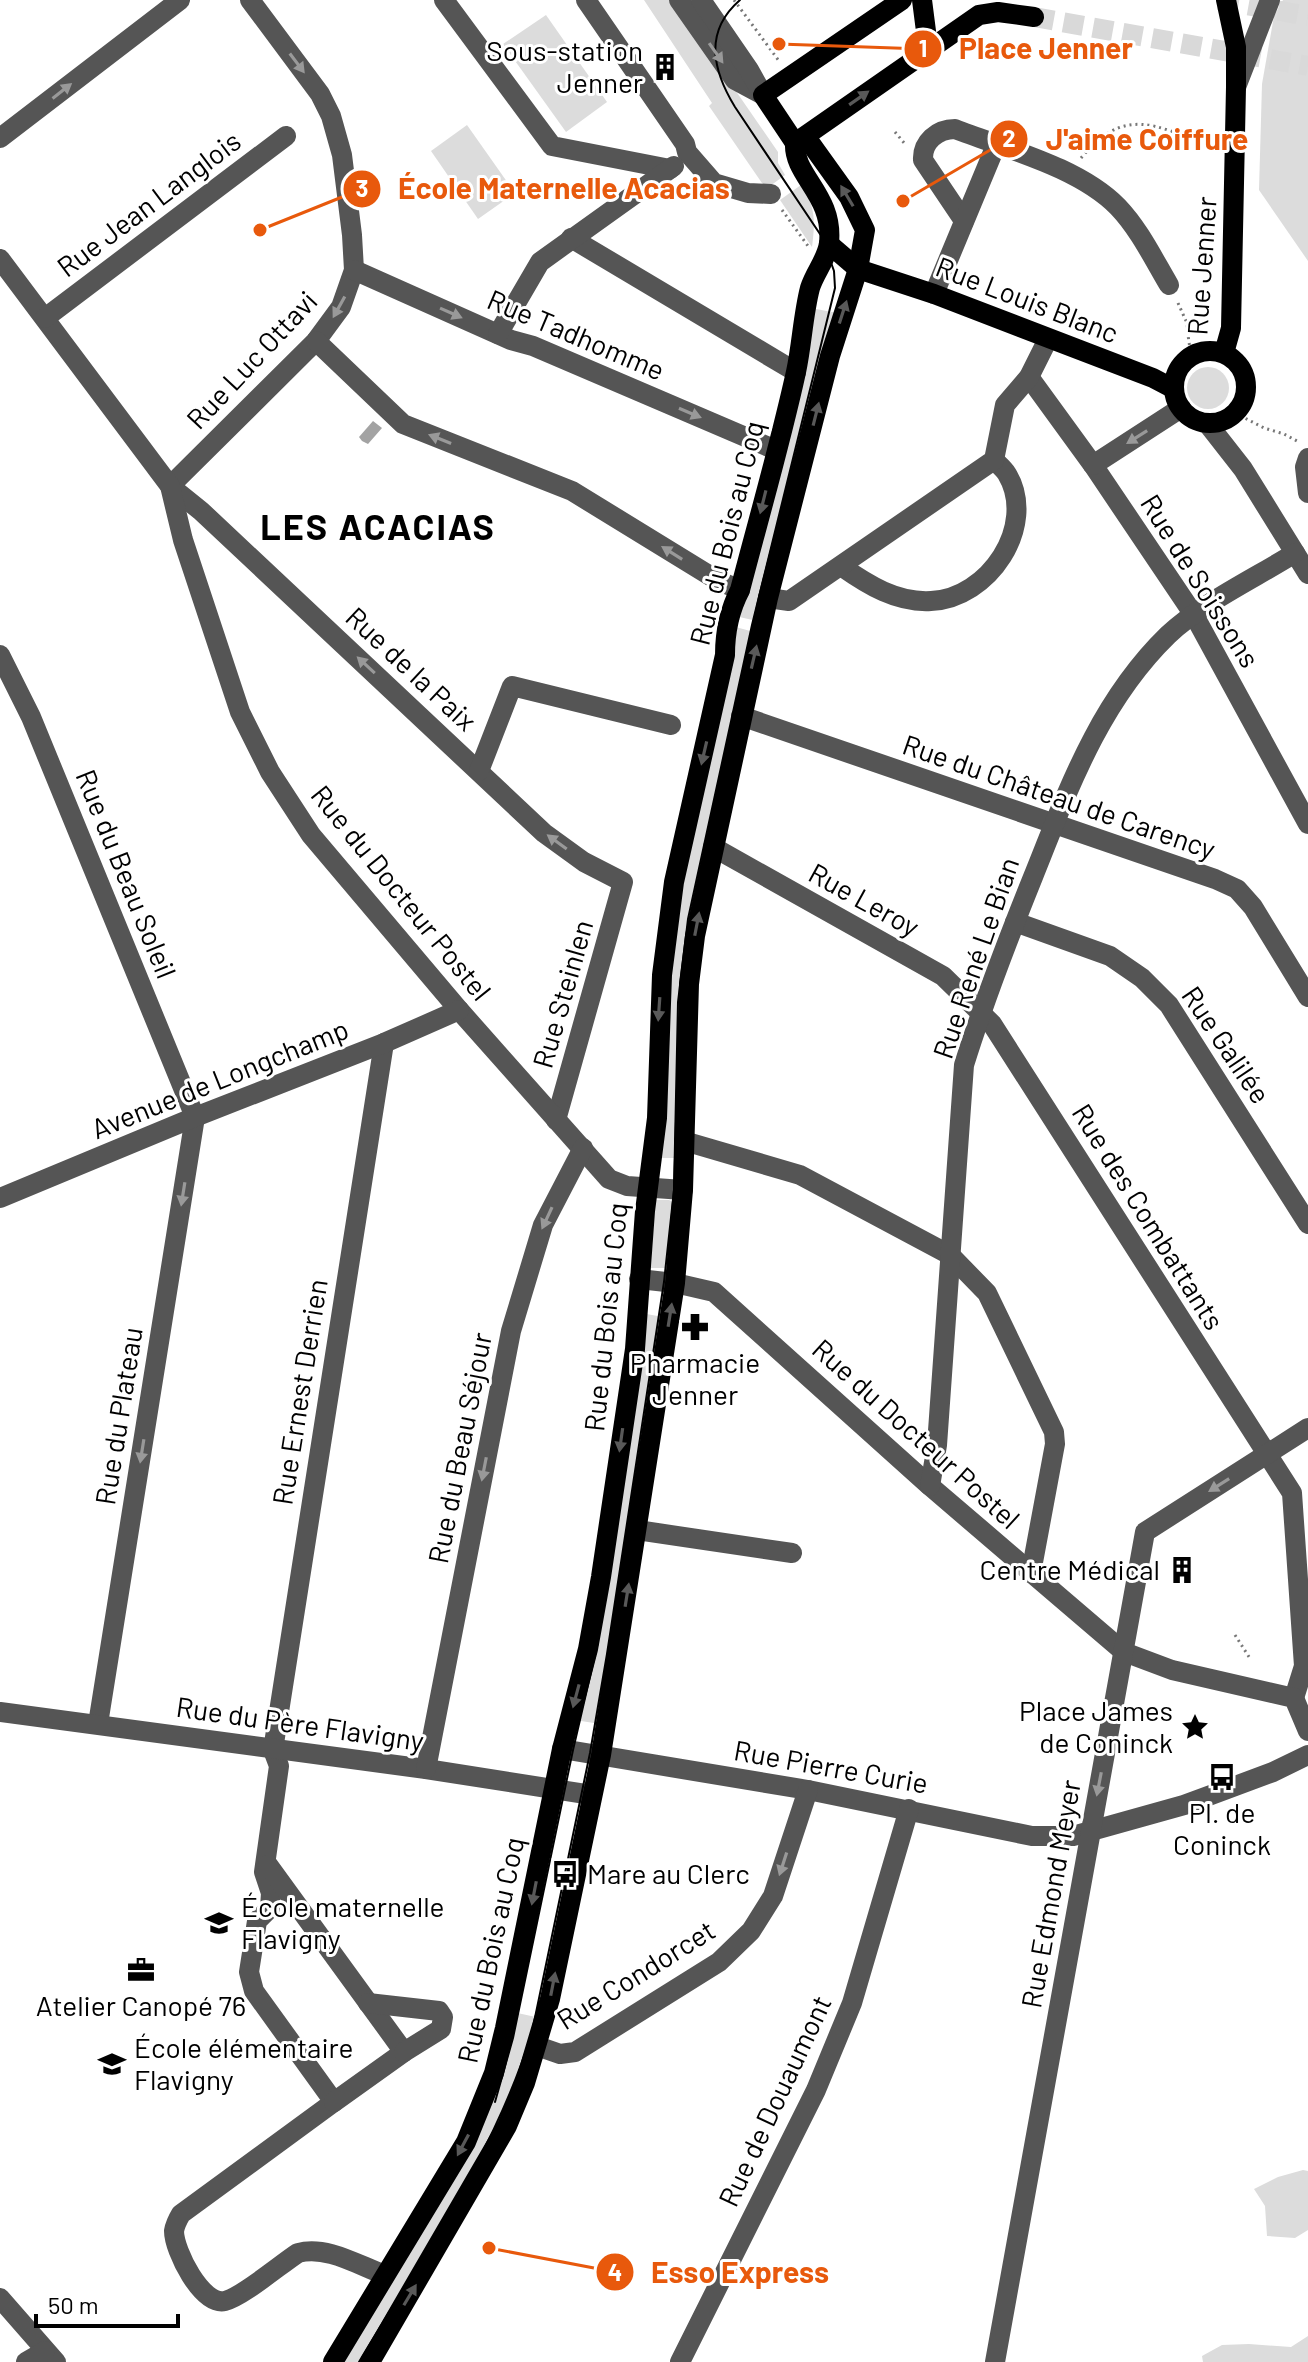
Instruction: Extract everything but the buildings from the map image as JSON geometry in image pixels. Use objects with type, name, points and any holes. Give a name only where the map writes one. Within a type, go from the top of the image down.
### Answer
[{"type":"main road","points":[[922,0],[927,39],[925,53]]},
{"type":"main road","name":"Rue Jenner","points":[[1224,353],[1231,316],[1236,87],[1236,47],[1226,0]]},
{"type":"main road","points":[[858,269],[829,244],[829,219],[816,190],[794,156],[795,143],[763,95],[900,1],[923,23]]},
{"type":"main road","points":[[795,143],[979,15],[998,12],[1034,17]]},
{"type":"main road","name":"Rue du Bois au Coq","points":[[370,2362],[507,2126],[537,2046],[550,1999],[601,1755],[675,1283],[683,1190],[689,984],[695,936],[768,598],[830,356],[858,269],[865,230],[849,197],[811,144],[795,143]]},
{"type":"main road","name":"Rue du Bois au Coq","points":[[333,2362],[466,2142],[494,2073],[562,1749],[588,1649],[601,1577],[635,1349],[647,1188],[657,1118],[662,975],[674,882],[725,655],[725,633],[731,608],[740,590],[796,372],[811,286],[829,244]]},
{"type":"main road","name":"Rue Louis Blanc","points":[[858,269],[934,294],[1153,378],[1177,399]]},
{"type":"main road","points":[[1205,350],[1224,353],[1236,361],[1245,378],[1245,396],[1235,413],[1217,422],[1207,423],[1188,416],[1177,399],[1177,370],[1191,356],[1205,350]]},
{"type":"street","points":[[0,138],[180,0]]},
{"type":"street","name":"Rue Luc Ottavi","points":[[170,486],[316,341],[341,307],[354,270],[342,155],[331,116],[320,94],[250,0]]},
{"type":"street","points":[[444,0],[552,146],[670,169]]},
{"type":"street","points":[[586,0],[685,144],[687,152],[714,183],[748,193],[771,194]]},
{"type":"street","points":[[679,0],[735,80],[763,95]]},
{"type":"street","points":[[701,0],[763,95]]},
{"type":"street","name":"Rue Jenner","points":[[1236,87],[1270,0]]},
{"type":"street","points":[[964,221],[923,160],[923,148],[927,142],[947,129],[955,129],[1069,174],[1098,189],[1134,225],[1169,285]]},
{"type":"street","name":"Rue Jean Langlois","points":[[45,318],[286,136]]},
{"type":"street","points":[[934,294],[996,145]]},
{"type":"street","points":[[498,334],[540,262],[681,162],[687,152]]},
{"type":"street","points":[[571,238],[796,372]]},
{"type":"street","name":"Rue du Docteur Postel","points":[[0,259],[170,486],[183,540],[240,712],[270,772],[311,835],[459,1010],[609,1179],[627,1186],[683,1190]]},
{"type":"street","name":"Rue Tadhomme","points":[[354,270],[776,450]]},
{"type":"street","points":[[768,598],[789,601],[994,460],[1005,405],[1029,377],[1048,339]]},
{"type":"street","points":[[316,341],[403,424],[572,491],[717,580],[740,590]]},
{"type":"street","name":"Rue de Soissons","points":[[1029,377],[1093,465],[1194,615],[1308,824]]},
{"type":"street","points":[[1093,465],[1177,399]]},
{"type":"street","points":[[1207,423],[1243,469],[1308,574]]},
{"type":"street","points":[[1308,458],[1305,467],[1308,493]]},
{"type":"street","points":[[841,566],[872,588],[909,600],[933,602],[979,583],[997,566],[1016,520],[1007,474],[994,460]]},
{"type":"street","name":"Rue de la Paix","points":[[170,486],[201,511],[544,833],[584,862],[623,882]]},
{"type":"street","name":"Rue René Le Bian","points":[[930,1486],[937,1445],[964,1065],[981,1010],[1015,922],[1093,732],[1133,673],[1169,634],[1194,615],[1295,553]]},
{"type":"street","name":"Rue du Beau Soleil","points":[[0,655],[31,717],[195,1117]]},
{"type":"street","points":[[479,771],[512,686],[671,725]]},
{"type":"street","name":"Rue du Château de Carency","points":[[741,716],[1237,889],[1253,907],[1308,997]]},
{"type":"street","name":"Rue Leroy","points":[[713,847],[943,976],[981,1010]]},
{"type":"street","name":"Rue Steinlen","points":[[556,1120],[623,882]]},
{"type":"street","name":"Rue Galilée","points":[[1015,922],[1110,956],[1142,978],[1169,1005],[1308,1224]]},
{"type":"street","name":"Avenue de Longchamp","points":[[1,1197],[459,1010]]},
{"type":"street","name":"Rue des Combattants","points":[[981,1010],[1292,1493],[1304,1666],[1294,1698]]},
{"type":"street","name":"Rue Ernest Derrien","points":[[334,2102],[254,1991],[249,1972],[257,1921],[270,1908],[271,1893],[264,1872],[279,1766],[273,1750],[384,1043]]},
{"type":"street","name":"Rue du Plateau","points":[[98,1724],[195,1117]]},
{"type":"street","points":[[684,1141],[800,1175],[950,1255],[987,1293],[1054,1432],[1055,1444],[1031,1573]]},
{"type":"street","name":"Rue du Beau Séjour","points":[[426,1769],[511,1331],[543,1225],[583,1148]]},
{"type":"street","name":"Rue du Docteur Postel","points":[[639,1279],[714,1292],[930,1486],[1124,1652],[1172,1670],[1294,1698]]},
{"type":"street","name":"Rue Edmond Meyer","points":[[995,2362],[1145,1532],[1308,1428]]},
{"type":"street","points":[[637,1530],[792,1553]]},
{"type":"street","points":[[1294,1698],[1308,1731]]},
{"type":"street","name":"Rue du Père Flavigny","points":[[0,1712],[426,1769],[592,1795]]},
{"type":"street","name":"Rue Pierre Curie","points":[[562,1749],[808,1790],[1032,1836],[1089,1833]]},
{"type":"street","points":[[1089,1833],[1184,1805],[1273,1772],[1308,1755]]},
{"type":"street","name":"Rue Condorcet","points":[[537,2046],[560,2054],[575,2052],[719,1962],[751,1931],[773,1896],[808,1790]]},
{"type":"street","name":"Rue de Douaumont","points":[[680,2362],[816,2090],[834,2047],[852,2003],[909,1809]]},
{"type":"street","points":[[266,1862],[404,2052]]},
{"type":"street","points":[[368,2003],[439,2011],[443,2017],[441,2029],[404,2052],[181,2214],[174,2228],[181,2260],[209,2298],[216,2302],[233,2298],[298,2253],[310,2250],[322,2251],[385,2275]]},
{"type":"street","points":[[0,2298],[51,2356],[26,2362]]},
{"type":"path","points":[[734,0],[791,76]]},
{"type":"path","points":[[1069,174],[1095,142],[1130,124],[1143,122],[1186,137]]},
{"type":"path","points":[[895,132],[903,144]]},
{"type":"path","points":[[771,194],[811,250],[818,270]]},
{"type":"path","points":[[1169,285],[1186,321],[1191,356]]},
{"type":"path","points":[[1235,413],[1308,447]]},
{"type":"path","points":[[1235,1635],[1251,1660]]},
{"type":"shaded area","points":[[644,0],[673,0],[778,152],[778,163],[785,175],[766,189],[709,106],[712,103]]},
{"type":"shaded area","points":[[1283,0],[1308,0],[1308,261],[1259,190],[1262,84],[1274,16]]},
{"type":"shaded area","points":[[546,15],[607,102],[566,132],[503,44]]},
{"type":"shaded area","points":[[467,125],[515,193],[478,219],[431,151]]},
{"type":"shaded area","points":[[801,185],[813,215],[812,247],[780,200]]},
{"type":"shaded area","points":[[811,308],[837,313],[757,621],[735,616]]},
{"type":"shaded area","points":[[1208,367],[1223,373],[1229,388],[1223,403],[1208,409],[1193,403],[1187,388],[1193,373]]},
{"type":"shaded area","points":[[373,421],[382,428],[368,444],[359,437]]},
{"type":"shaded area","points":[[732,626],[754,632],[694,905],[679,1158],[656,1158],[675,909]]},
{"type":"shaded area","points":[[655,1200],[675,1203],[668,1268],[651,1268]]},
{"type":"shaded area","points":[[641,1313],[663,1317],[600,1724],[575,1720]]},
{"type":"shaded area","points":[[513,2012],[540,2018],[508,2109],[365,2362],[340,2362],[412,2247]]},
{"type":"shaded area","points":[[1308,2171],[1308,2230],[1295,2238],[1267,2236],[1265,2206],[1254,2189],[1278,2177]]},
{"type":"shaded area","points":[[1308,2336],[1308,2362],[1203,2362],[1202,2356],[1222,2345],[1291,2347]]},
{"type":"tunnel","points":[[1219,0],[1308,16]]},
{"type":"tunnel","points":[[1034,17],[1308,66]]},
{"type":"tram line","points":[[359,2362],[478,2161],[499,2119],[532,2032],[590,1753],[664,1282],[674,1190],[678,1002],[688,919],[752,625],[835,288],[834,271],[822,237],[735,107],[721,80],[715,52],[716,38],[728,12],[740,0]]},
{"type":"tram line","points":[[495,2102],[513,2038],[598,1642]]},
{"type":"place","name":"Place Jenner","points":[[779,44]]},
{"type":"place","name":"Sous-station Jenner","points":[[665,67]]},
{"type":"place","name":"J'aime Coiffure","points":[[903,201]]},
{"type":"place","name":"École Maternelle Acacias","points":[[260,230]]},
{"type":"place","name":"Pharmacie Jenner","points":[[695,1327]]},
{"type":"place","name":"Centre Médical","points":[[1182,1570]]},
{"type":"place","name":"Place James de Coninck","points":[[1195,1727]]},
{"type":"place","name":"Pl. de Coninck","points":[[1222,1777]]},
{"type":"place","name":"Mare au Clerc","points":[[565,1874]]},
{"type":"place","name":"École maternelle Flavigny","points":[[219,1923]]},
{"type":"place","name":"Atelier Canopé 76","points":[[141,1970]]},
{"type":"place","name":"École élémentaire Flavigny","points":[[112,2064]]},
{"type":"place","name":"Esso Express","points":[[489,2248]]},
{"type":"district","name":"LES ACACIAS","points":[[378,527]]}]
